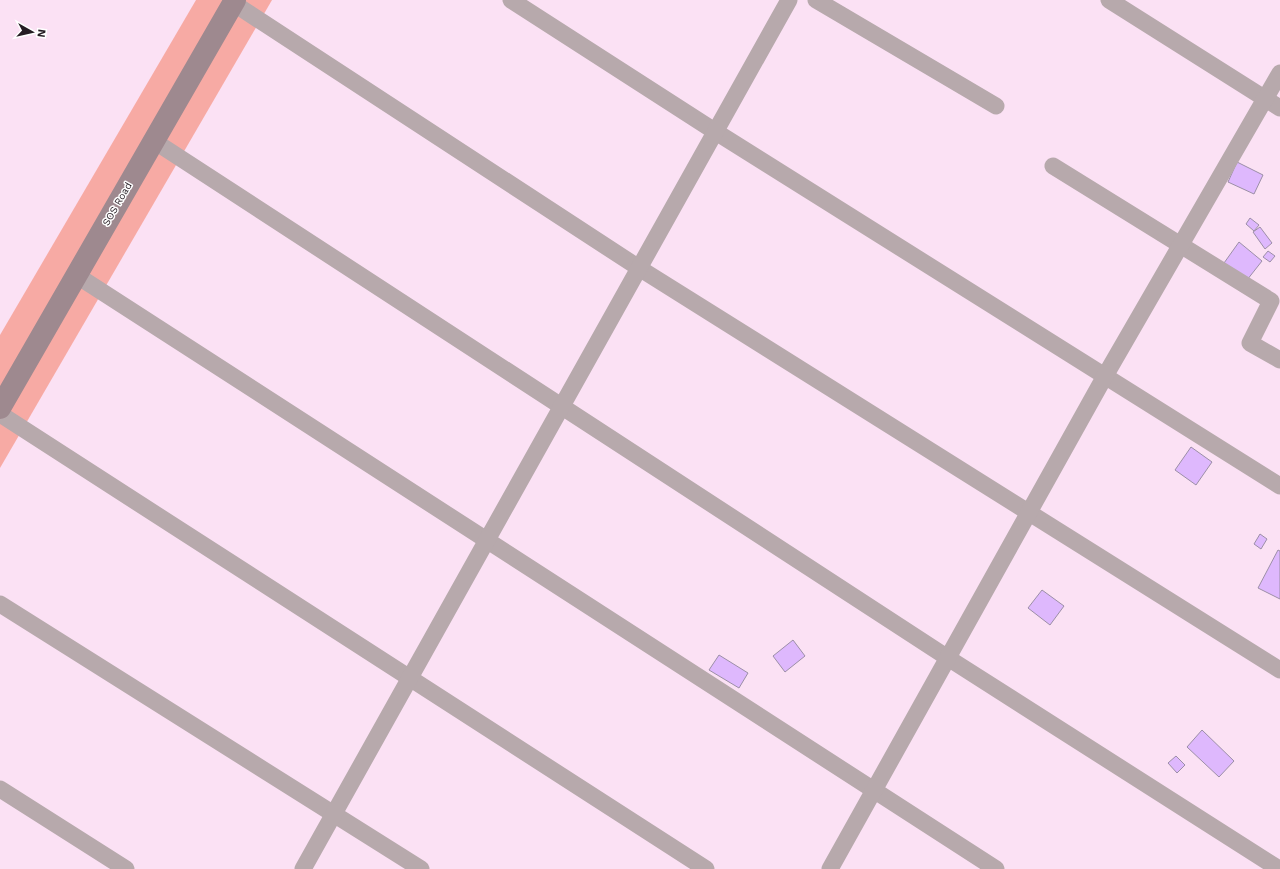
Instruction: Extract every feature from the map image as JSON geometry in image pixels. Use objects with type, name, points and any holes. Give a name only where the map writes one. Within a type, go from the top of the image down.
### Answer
[{"type":"street","points":[[511,0],[716,132],[1280,486]]},
{"type":"street","points":[[303,869],[789,0]]},
{"type":"street","points":[[816,0],[996,106]]},
{"type":"street","points":[[1109,0],[1280,108]]},
{"type":"street","points":[[234,1],[639,268],[1030,511],[1280,670]]},
{"type":"street","name":"SOS Road","points":[[0,408],[234,1]]},
{"type":"street","points":[[830,869],[1105,376],[1280,74]]},
{"type":"street","points":[[154,141],[948,658],[1279,869]]},
{"type":"street","points":[[1053,166],[1271,301],[1250,343],[1280,360]]},
{"type":"street","points":[[76,275],[996,869]]},
{"type":"street","points":[[0,414],[706,869]]},
{"type":"street","points":[[0,604],[420,869]]},
{"type":"street","points":[[0,789],[126,869]]},
{"type":"shaded area","points":[[196,0],[272,0],[0,468],[0,335]]},
{"type":"building","points":[[1237,162],[1263,175],[1254,194],[1228,182]]},
{"type":"building","points":[[1250,218],[1259,225],[1254,231],[1246,224]]},
{"type":"building","points":[[1260,227],[1272,243],[1265,249],[1253,232]]},
{"type":"building","points":[[1239,242],[1262,261],[1247,280],[1224,263]]},
{"type":"building","points":[[1268,251],[1275,256],[1270,262],[1263,257]]},
{"type":"building","points":[[1191,447],[1212,462],[1196,485],[1175,470]]},
{"type":"building","points":[[1260,534],[1267,539],[1261,549],[1254,544]]},
{"type":"building","points":[[1278,550],[1280,551],[1280,599],[1258,588]]},
{"type":"building","points":[[1042,590],[1064,606],[1050,625],[1028,608]]},
{"type":"building","points":[[793,640],[805,656],[785,672],[773,656]]},
{"type":"building","points":[[719,655],[748,673],[739,688],[709,670]]},
{"type":"building","points":[[1202,730],[1234,761],[1219,777],[1187,747]]},
{"type":"building","points":[[1176,756],[1185,765],[1177,773],[1168,763]]}]
